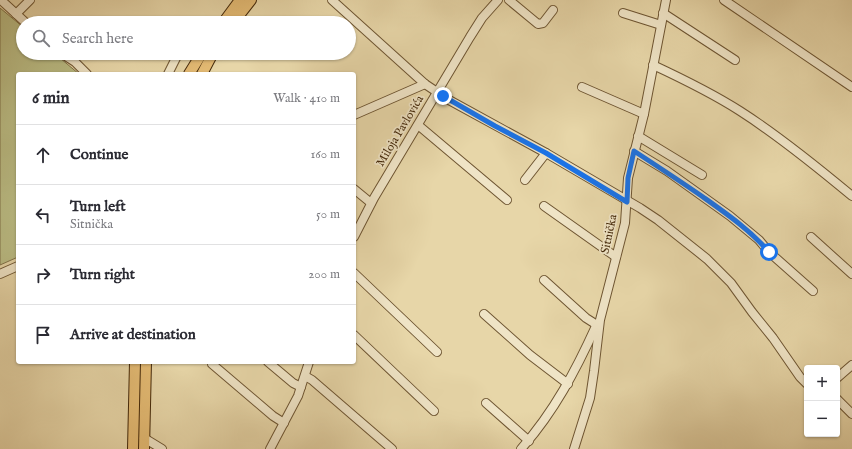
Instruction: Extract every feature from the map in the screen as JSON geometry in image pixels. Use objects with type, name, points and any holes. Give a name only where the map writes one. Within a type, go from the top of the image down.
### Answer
[{"type":"main road","points":[[238,16],[251,0]]},
{"type":"main road","points":[[227,16],[237,1]]},
{"type":"main road","points":[[191,72],[198,60]]},
{"type":"main road","points":[[203,72],[209,60]]},
{"type":"main road","points":[[133,449],[135,364]]},
{"type":"main road","points":[[144,449],[146,364]]},
{"type":"street","points":[[1,0],[16,14],[30,0]]},
{"type":"street","points":[[332,0],[350,16]]},
{"type":"street","name":"Miloja Pavlovića","points":[[356,233],[371,203],[474,31],[482,18],[498,0]]},
{"type":"street","points":[[509,0],[538,24],[543,23],[553,10]]},
{"type":"street","name":"Sitnička","points":[[574,449],[590,398],[598,322],[625,223],[628,178],[644,114],[666,0]]},
{"type":"street","points":[[724,0],[852,87]]},
{"type":"street","points":[[623,13],[661,25]]},
{"type":"street","points":[[663,13],[736,60]]},
{"type":"street","points":[[356,22],[425,84],[495,126],[546,153],[627,202],[640,208],[708,259],[722,272],[804,381]]},
{"type":"street","points":[[72,60],[85,72]]},
{"type":"street","points":[[169,72],[175,60]]},
{"type":"street","points":[[653,65],[695,85],[740,111],[782,140],[852,196]]},
{"type":"street","points":[[356,114],[425,84]]},
{"type":"street","points":[[582,87],[644,114]]},
{"type":"street","points":[[418,125],[507,200]]},
{"type":"street","points":[[638,136],[702,175]]},
{"type":"street","points":[[634,151],[730,216],[759,240],[769,252],[813,291]]},
{"type":"street","points":[[526,180],[546,153]]},
{"type":"street","points":[[356,191],[371,203]]},
{"type":"street","points":[[544,206],[616,257]]},
{"type":"street","points":[[811,237],[852,274]]},
{"type":"street","points":[[0,274],[16,267]]},
{"type":"street","points":[[356,275],[437,352]]},
{"type":"street","points":[[521,449],[529,441],[568,384],[598,322],[586,318],[544,280]]},
{"type":"street","points":[[484,314],[530,355],[568,384]]},
{"type":"street","points":[[356,338],[434,411]]},
{"type":"street","points":[[212,364],[273,416],[284,423]]},
{"type":"street","points":[[270,364],[293,383],[302,387]]},
{"type":"street","points":[[270,449],[302,387],[308,364]]},
{"type":"street","points":[[840,375],[852,365]]},
{"type":"street","points":[[305,376],[312,380],[392,449]]},
{"type":"street","points":[[839,401],[852,414]]},
{"type":"street","points":[[486,403],[529,441]]},
{"type":"street","points":[[144,438],[162,449]]},
{"type":"green space","points":[[0,8],[16,21],[16,60],[62,60],[77,72],[16,72],[16,258],[0,265]]},
{"type":"route","points":[[443,96],[546,153],[627,202],[628,178],[634,151],[730,216],[759,240],[769,252]]}]
